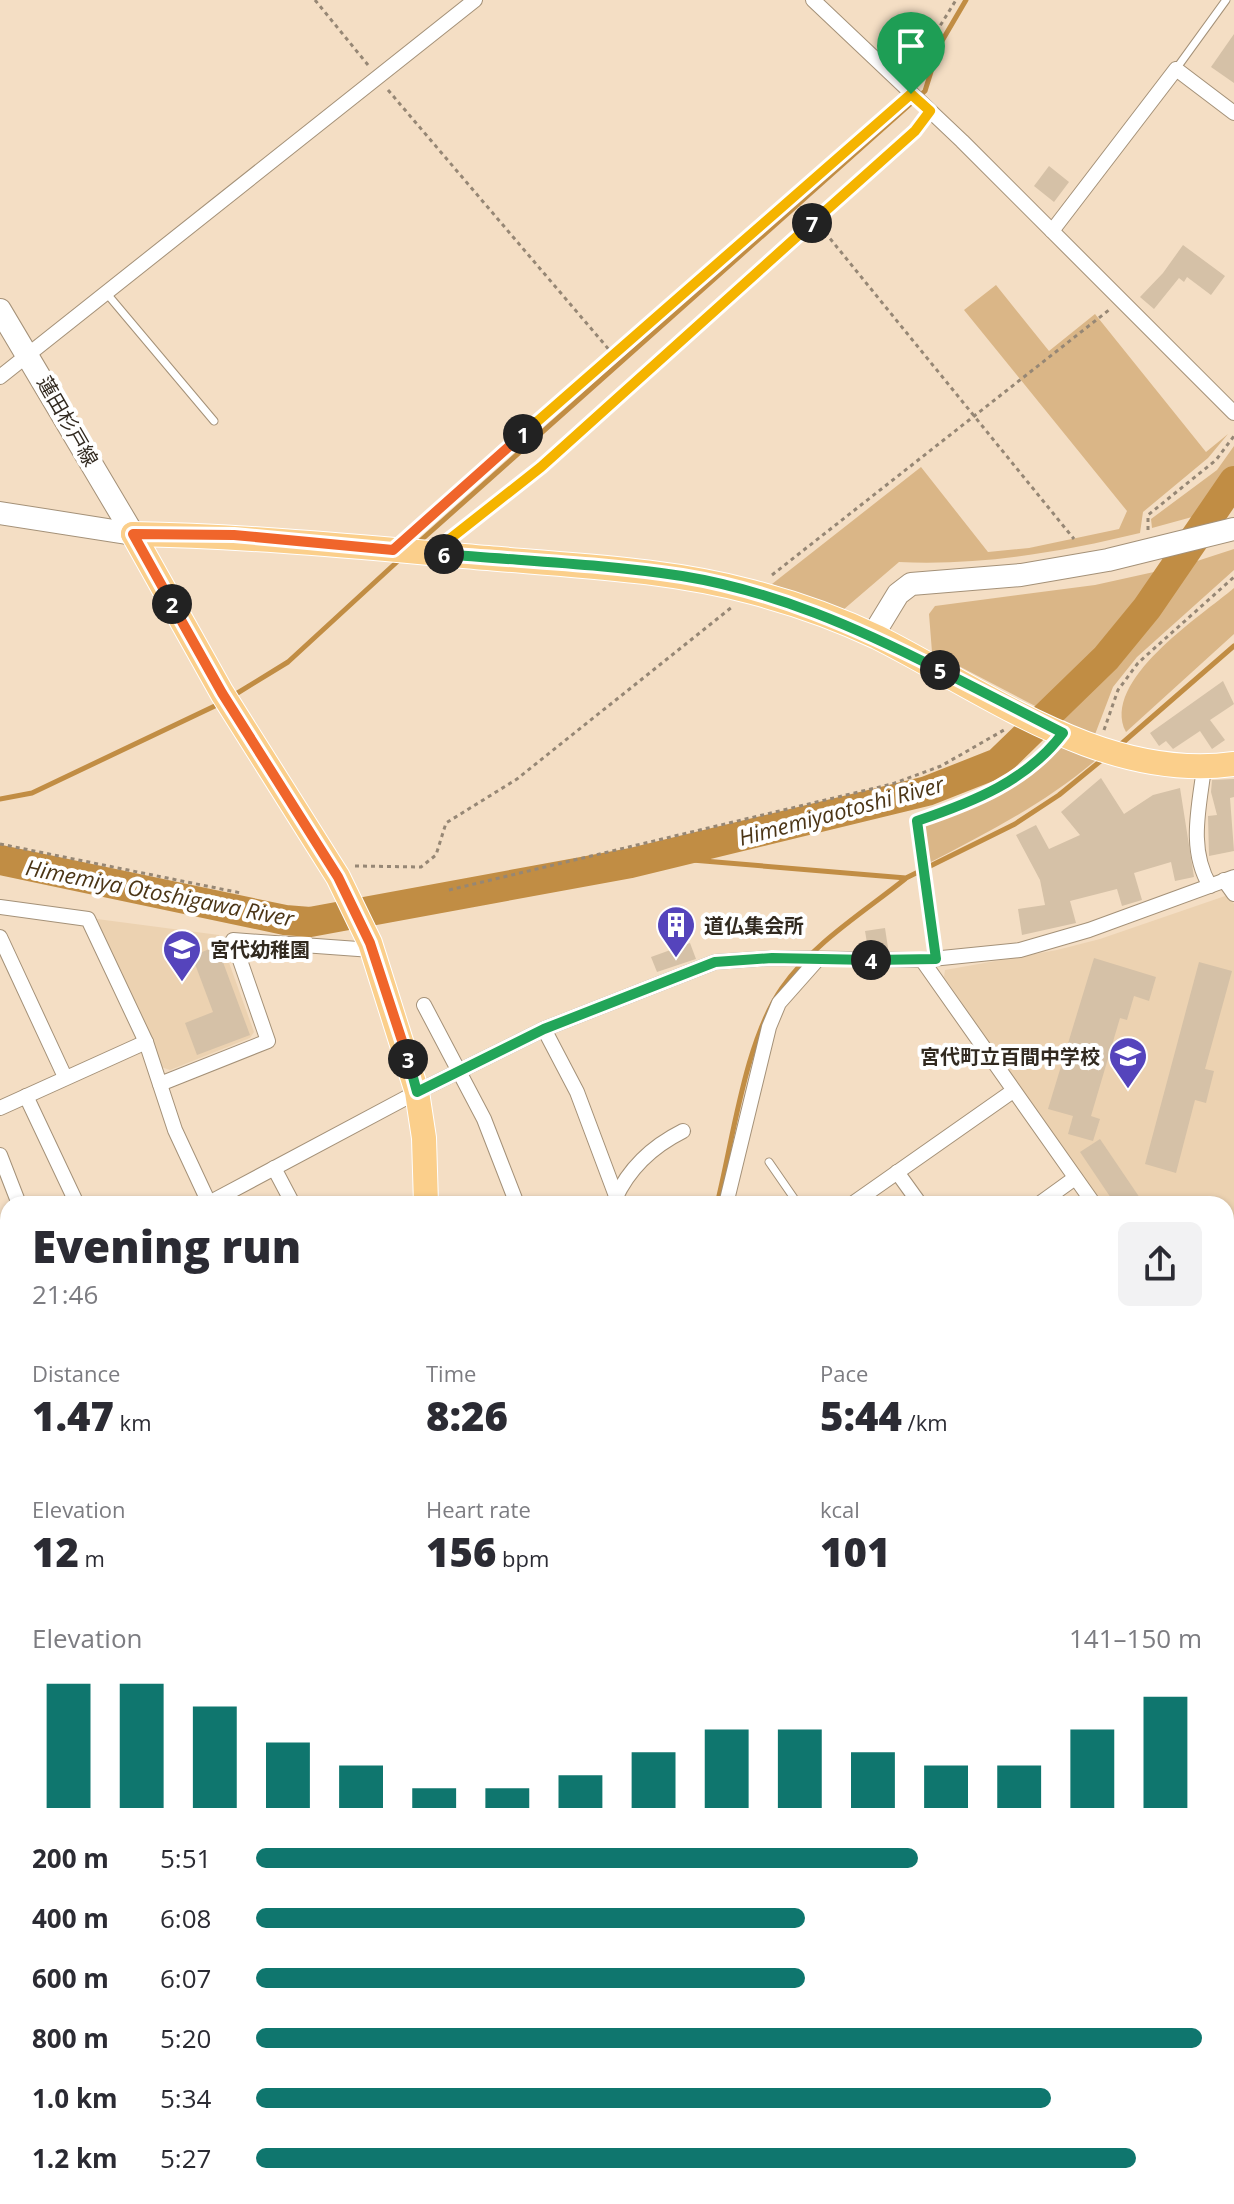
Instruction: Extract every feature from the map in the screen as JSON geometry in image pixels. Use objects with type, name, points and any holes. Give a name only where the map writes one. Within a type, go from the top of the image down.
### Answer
[{"type":"main road","points":[[426,1196],[424,1138],[417,1092],[371,946],[338,877],[222,693],[133,534],[234,535],[683,576],[812,610],[873,635],[1093,747],[1147,763],[1204,768],[1234,764]]},
{"type":"street","points":[[0,377],[108,295],[475,0]]},
{"type":"street","points":[[813,0],[930,111],[1234,413]]},
{"type":"street","points":[[1052,231],[1176,69],[1234,113]]},
{"type":"street","name":"蓮田杉戸線","points":[[0,310],[29,353],[133,534]]},
{"type":"street","points":[[0,513],[133,534]]},
{"type":"street","points":[[873,635],[898,594],[911,584],[1021,575],[1154,550],[1234,529]]},
{"type":"street","points":[[1204,768],[1195,842],[1201,871],[1223,881],[1234,894]]},
{"type":"street","points":[[221,1196],[417,1092],[544,1029],[715,962],[929,960],[1020,950],[1089,930],[1223,881]]},
{"type":"street","points":[[0,907],[88,919],[146,1042],[175,1130],[205,1196]]},
{"type":"street","points":[[0,937],[4,955],[65,1077]]},
{"type":"street","points":[[160,1084],[268,1041],[233,940],[371,946]]},
{"type":"street","points":[[728,1196],[769,1027],[779,1003],[818,959]]},
{"type":"street","points":[[929,960],[1013,1091],[1088,1196]]},
{"type":"street","points":[[424,1005],[484,1119],[514,1196]]},
{"type":"street","points":[[544,1029],[577,1092],[613,1196]]},
{"type":"street","points":[[0,1108],[146,1042]]},
{"type":"street","points":[[863,1196],[1013,1091]]},
{"type":"street","points":[[26,1096],[73,1196]]},
{"type":"street","points":[[616,1196],[623,1180],[658,1143],[683,1131]]},
{"type":"street","points":[[0,1155],[16,1196]]},
{"type":"street","points":[[274,1168],[289,1196]]},
{"type":"street","points":[[897,1172],[914,1196]]},
{"type":"street","points":[[1050,1196],[1075,1178]]},
{"type":"lane","points":[[1176,69],[1226,0]]},
{"type":"lane","points":[[108,295],[214,421]]},
{"type":"lane","points":[[769,1162],[792,1196]]},
{"type":"path","points":[[315,0],[612,353]]},
{"type":"path","points":[[393,550],[907,90],[956,0]]},
{"type":"path","points":[[432,553],[541,467],[915,131],[930,111]]},
{"type":"path","points":[[815,220],[1074,539]]},
{"type":"path","points":[[1154,550],[1148,515],[1216,460],[1234,436]]},
{"type":"path","points":[[1093,747],[1106,728],[1118,690],[1138,663],[1234,577]]},
{"type":"path","points":[[449,890],[892,784],[941,766],[978,747],[1010,725],[1019,711]]},
{"type":"path","points":[[929,960],[917,821],[967,804],[1015,779],[1047,754],[1063,733]]},
{"type":"path","points":[[0,844],[241,893]]},
{"type":"shaded area","points":[[996,285],[1049,351],[1095,314],[1206,452],[1228,434],[1208,458],[1143,512],[1140,533],[990,560],[899,562],[843,610],[772,584],[921,467],[988,552],[1029,548],[1119,529],[1127,511],[964,310]]},
{"type":"shaded area","points":[[1234,446],[1234,468],[1203,514],[1152,528],[1151,519],[1217,470]]},
{"type":"shaded area","points":[[1234,549],[1234,570],[1137,657],[1113,687],[1094,737],[1058,717],[1092,686],[1194,562]]},
{"type":"shaded area","points":[[1163,570],[1118,632],[1041,709],[932,652],[929,614],[935,606],[1095,585]]},
{"type":"shaded area","points":[[1234,588],[1234,634],[1126,732],[1122,712],[1127,692],[1140,671],[1178,632]]},
{"type":"shaded area","points":[[1059,744],[1096,760],[1035,804],[927,864],[921,822],[996,793],[1030,772]]},
{"type":"shaded area","name":"宮代町立百間中学校","points":[[1228,895],[1234,904],[1234,1196],[1096,1196],[944,977],[945,970],[1100,939]]},
{"type":"shaded area","name":"宮代幼稚園","points":[[97,919],[219,935],[254,1032],[250,1038],[170,1070],[161,1067]]},
{"type":"building","points":[[1234,34],[1234,83],[1211,67]]},
{"type":"building","points":[[1049,166],[1069,182],[1054,202],[1034,186]]},
{"type":"building","points":[[1183,245],[1225,276],[1211,295],[1187,277],[1184,282],[1179,278],[1154,309],[1140,297],[1163,273]]},
{"type":"building","points":[[1223,681],[1234,704],[1210,720],[1225,740],[1212,749],[1200,731],[1173,749],[1166,741],[1159,746],[1150,733]]},
{"type":"building","points":[[1101,778],[1124,814],[1153,795],[1180,788],[1194,877],[1175,881],[1171,862],[1134,873],[1142,900],[1122,906],[1117,889],[1070,901],[1076,923],[1022,935],[1018,909],[1045,905],[1040,880],[1016,835],[1036,825],[1049,849],[1080,835],[1061,812]]},
{"type":"building","points":[[1234,779],[1234,797],[1230,798],[1234,851],[1209,856],[1208,816],[1217,815],[1211,792],[1212,780]]},
{"type":"building","points":[[885,928],[888,948],[868,949],[865,931]]},
{"type":"building","name":"道仏集会所","points":[[690,943],[696,959],[657,972],[651,957]]},
{"type":"building","points":[[217,946],[250,1035],[197,1055],[185,1023],[213,1012],[192,956]]},
{"type":"building","points":[[1094,958],[1156,977],[1149,1001],[1134,996],[1127,1020],[1120,1018],[1091,1116],[1100,1119],[1093,1141],[1068,1134],[1073,1116],[1048,1109]]},
{"type":"building","points":[[1199,962],[1232,971],[1205,1069],[1214,1071],[1206,1103],[1195,1100],[1176,1173],[1145,1164]]},
{"type":"building","points":[[1100,1139],[1139,1196],[1110,1196],[1080,1152]]},
{"type":"waterway","points":[[419,542],[925,91],[939,46],[966,0]]},
{"type":"waterway","name":"Himemiyaotoshi River","points":[[0,860],[285,920],[310,922],[631,863],[927,791],[998,763],[1106,658],[1147,608],[1234,481]]},
{"type":"waterway","points":[[231,697],[288,662],[399,560]]},
{"type":"waterway","points":[[1120,745],[1234,646]]},
{"type":"waterway","points":[[0,799],[32,793],[219,704]]},
{"type":"waterway","points":[[656,857],[906,878],[1015,824],[1059,795],[1103,759]]},
{"type":"waterway","points":[[719,1196],[749,1063],[769,1010],[782,988],[808,957],[905,879]]},
{"type":"place","name":"道仏集会所","points":[[676,959]]},
{"type":"place","name":"宮代幼稚園","points":[[182,983]]},
{"type":"place","name":"宮代町立百間中学校","points":[[1128,1090]]},
{"type":"route","points":[[911,94],[930,111],[915,131],[541,467],[432,553],[683,576],[752,592],[812,610],[873,635],[1063,733],[1047,754],[1015,779],[967,804],[917,821],[936,959],[772,958],[715,962],[544,1029],[417,1092],[370,943],[338,877],[222,693],[133,534],[234,535],[393,550],[612,353],[911,94]]},
{"type":"water label","name":"Himemiya Otoshigawa River","points":[[160,892]]}]
